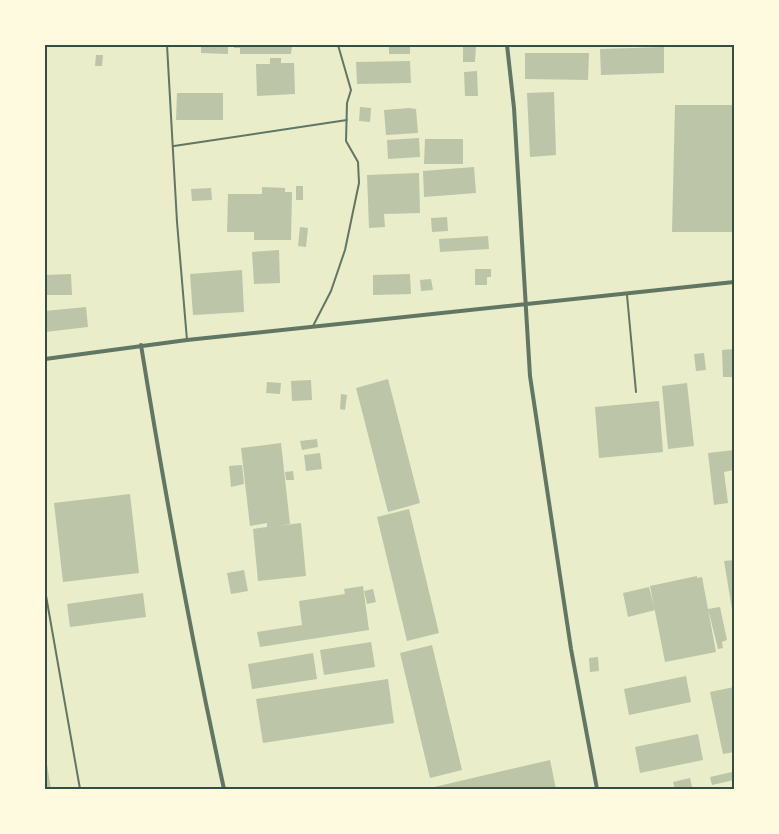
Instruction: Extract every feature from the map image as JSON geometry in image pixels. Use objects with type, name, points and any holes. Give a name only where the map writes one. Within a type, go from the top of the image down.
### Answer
[{"type":"street","points":[[507,45],[514,108],[524,303],[530,376],[571,649],[597,789]]},
{"type":"street","points":[[45,359],[187,340],[734,282]]},
{"type":"street","points":[[142,346],[163,482],[200,679],[224,789]]},
{"type":"lane","points":[[167,45],[187,340]]},
{"type":"lane","points":[[313,326],[331,291],[345,250],[356,197],[358,162],[346,141],[351,90],[338,45]]},
{"type":"lane","points":[[174,146],[347,120]]},
{"type":"lane","points":[[627,292],[636,392]]},
{"type":"lane","points":[[45,590],[80,789]]},
{"type":"building","points":[[201,45],[228,45],[228,54],[201,53]]},
{"type":"building","points":[[234,45],[292,45],[291,54],[240,54],[240,48],[234,48]]},
{"type":"building","points":[[389,45],[410,45],[410,54],[389,54]]},
{"type":"building","points":[[463,45],[476,45],[475,62],[463,62]]},
{"type":"building","points":[[664,47],[664,73],[601,75],[600,49]]},
{"type":"building","points":[[525,53],[589,53],[588,80],[525,79]]},
{"type":"building","points":[[96,55],[103,55],[102,66],[95,66]]},
{"type":"building","points":[[270,58],[281,58],[281,63],[294,63],[295,94],[257,96],[256,64],[270,64]]},
{"type":"building","points":[[410,61],[411,83],[357,84],[356,62]]},
{"type":"building","points":[[477,71],[478,96],[465,96],[464,72]]},
{"type":"building","points":[[554,92],[556,155],[530,157],[527,93]]},
{"type":"building","points":[[177,93],[223,93],[223,120],[176,120]]},
{"type":"building","points":[[675,105],[734,105],[734,232],[672,232]]},
{"type":"building","points":[[360,107],[371,108],[370,122],[359,121]]},
{"type":"building","points":[[416,109],[418,133],[386,135],[384,110]]},
{"type":"building","points":[[419,138],[420,157],[388,159],[387,140]]},
{"type":"building","points":[[425,139],[463,139],[463,164],[424,164]]},
{"type":"building","points":[[474,167],[476,193],[424,197],[423,171]]},
{"type":"building","points":[[419,173],[420,213],[384,214],[385,227],[369,228],[367,175]]},
{"type":"building","points":[[296,186],[303,186],[303,200],[296,200]]},
{"type":"building","points":[[262,187],[285,188],[285,192],[292,192],[291,240],[254,240],[254,232],[227,232],[228,194],[262,194]]},
{"type":"building","points":[[211,188],[212,200],[192,201],[191,189]]},
{"type":"building","points":[[447,217],[448,231],[432,232],[431,218]]},
{"type":"building","points":[[300,227],[308,228],[306,247],[298,246]]},
{"type":"building","points":[[488,236],[489,249],[440,252],[439,239]]},
{"type":"building","points":[[279,250],[280,283],[254,284],[252,252]]},
{"type":"building","points":[[475,269],[491,269],[491,277],[487,277],[487,285],[475,285]]},
{"type":"building","points":[[242,270],[244,312],[193,315],[190,274]]},
{"type":"building","points":[[71,274],[72,295],[45,295],[45,275]]},
{"type":"building","points":[[410,274],[411,294],[373,295],[373,275]]},
{"type":"building","points":[[431,279],[433,290],[421,291],[420,280]]},
{"type":"building","points":[[86,307],[88,327],[45,332],[45,311]]},
{"type":"building","points":[[734,349],[734,377],[723,377],[722,350]]},
{"type":"building","points":[[704,353],[706,370],[696,371],[694,354]]},
{"type":"building","points":[[388,379],[420,503],[388,512],[356,388]]},
{"type":"building","points":[[311,380],[312,400],[292,401],[291,381]]},
{"type":"building","points":[[267,382],[281,383],[280,394],[266,393]]},
{"type":"building","points":[[687,383],[694,446],[668,449],[662,386]]},
{"type":"building","points":[[341,394],[347,395],[345,410],[340,409]]},
{"type":"building","points":[[659,401],[663,452],[599,458],[595,407]]},
{"type":"building","points":[[317,439],[318,447],[302,450],[300,441]]},
{"type":"building","points":[[281,443],[290,524],[277,526],[301,523],[306,576],[258,581],[253,529],[267,527],[267,523],[250,526],[241,448]]},
{"type":"building","points":[[734,450],[734,470],[724,472],[728,503],[714,505],[708,453]]},
{"type":"building","points":[[320,453],[322,469],[306,471],[304,455]]},
{"type":"building","points":[[242,465],[244,484],[231,487],[229,466]]},
{"type":"building","points":[[293,471],[294,480],[286,480],[285,472]]},
{"type":"building","points":[[130,494],[139,573],[63,582],[54,503]]},
{"type":"building","points":[[409,509],[439,633],[407,641],[377,517]]},
{"type":"building","points":[[734,560],[734,615],[733,615],[724,561]]},
{"type":"building","points":[[244,570],[248,591],[231,594],[227,573]]},
{"type":"building","points":[[697,576],[697,578],[702,577],[716,652],[665,662],[650,586]]},
{"type":"building","points":[[363,586],[369,630],[260,647],[257,632],[302,625],[299,601],[345,594],[344,589]]},
{"type":"building","points":[[649,587],[655,610],[628,617],[623,593]]},
{"type":"building","points":[[373,589],[376,602],[367,604],[364,591]]},
{"type":"building","points":[[143,593],[146,617],[70,627],[67,604]]},
{"type":"building","points":[[720,607],[727,640],[722,642],[723,648],[718,649],[708,609]]},
{"type":"building","points":[[371,642],[375,667],[324,675],[320,650]]},
{"type":"building","points":[[432,645],[462,770],[430,778],[400,653]]},
{"type":"building","points":[[313,653],[317,679],[252,689],[248,664]]},
{"type":"building","points":[[598,657],[599,671],[590,672],[589,658]]},
{"type":"building","points":[[686,676],[691,702],[629,715],[624,689]]},
{"type":"building","points":[[388,679],[394,723],[263,743],[256,699]]},
{"type":"building","points":[[734,687],[734,752],[723,754],[710,692]]},
{"type":"building","points":[[698,734],[703,760],[640,773],[635,747]]},
{"type":"building","points":[[46,758],[51,789],[45,789]]},
{"type":"building","points":[[550,760],[556,789],[430,789],[430,788]]},
{"type":"building","points":[[732,772],[734,780],[712,785],[710,777]]},
{"type":"building","points":[[690,778],[692,787],[675,789],[673,782]]}]
